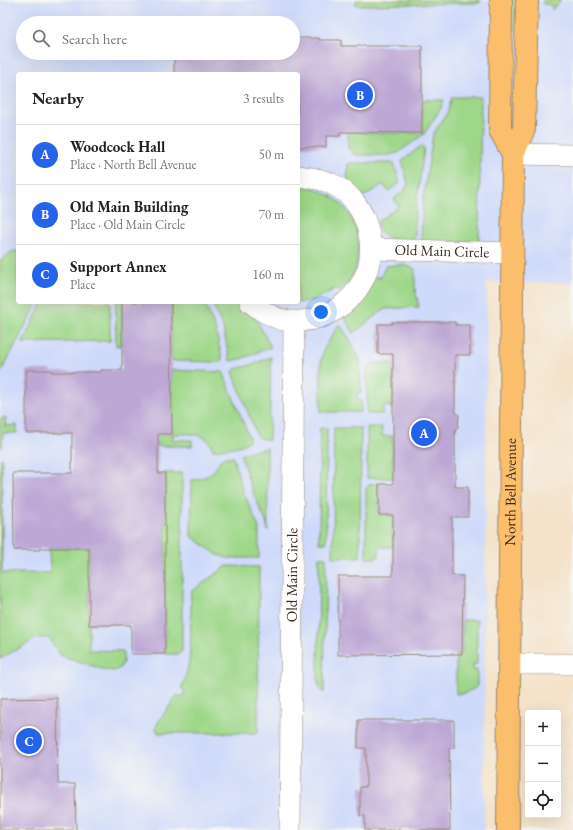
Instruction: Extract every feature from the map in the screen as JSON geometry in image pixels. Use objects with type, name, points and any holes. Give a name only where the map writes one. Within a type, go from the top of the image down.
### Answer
[{"type":"main road","name":"North Bell Avenue","points":[[501,0],[500,130],[513,154]]},
{"type":"main road","name":"North Bell Avenue","points":[[508,830],[513,154],[524,129],[527,0]]},
{"type":"street","points":[[513,154],[573,155]]},
{"type":"street","points":[[253,304],[261,310],[281,319],[300,322],[319,318],[335,311],[346,303],[355,294],[368,270],[371,249],[368,228],[361,211],[349,197],[336,186],[317,178],[300,176]]},
{"type":"street","name":"Old Main Circle","points":[[371,249],[512,253]]},
{"type":"street","name":"Old Main Circle","points":[[290,830],[294,321]]},
{"type":"street","points":[[510,664],[573,664]]},
{"type":"shaded area","points":[[0,0],[573,0],[573,283],[487,282],[484,830],[0,830]]},
{"type":"green space","points":[[356,0],[480,0],[480,3],[356,5]]},
{"type":"green space","points":[[507,0],[518,0],[518,30],[514,30]]},
{"type":"green space","points":[[543,0],[561,0],[552,10],[552,5],[543,4]]},
{"type":"green space","points":[[452,97],[481,97],[479,242],[424,241],[421,238],[423,200],[433,134],[448,112]]},
{"type":"green space","points":[[422,100],[444,100],[441,108],[424,134],[398,153],[389,155],[355,155],[348,148],[348,117],[365,117],[365,133],[422,133]]},
{"type":"green space","points":[[423,146],[424,149],[415,213],[415,236],[413,239],[390,239],[380,230],[378,221],[399,206],[394,199],[405,190],[408,184],[402,161]]},
{"type":"green space","points":[[348,164],[394,164],[400,183],[388,191],[383,184],[365,196],[361,195],[347,182]]},
{"type":"green space","points":[[300,185],[311,187],[323,192],[342,205],[355,225],[358,251],[353,275],[339,291],[336,288],[316,299],[300,302]]},
{"type":"green space","points":[[16,251],[16,304],[37,304],[0,374],[0,261],[11,252]]},
{"type":"green space","points":[[405,265],[415,269],[415,289],[419,307],[384,309],[354,333],[344,317],[363,297],[375,276],[380,278],[386,266]]},
{"type":"green space","points":[[42,304],[110,304],[110,341],[22,343]]},
{"type":"green space","points":[[116,304],[122,304],[122,345],[116,346]]},
{"type":"green space","points":[[171,304],[205,304],[216,331],[222,359],[220,362],[171,361]]},
{"type":"green space","points":[[213,304],[239,304],[256,319],[271,347],[241,359],[230,361],[223,328]]},
{"type":"green space","points":[[339,324],[346,333],[360,359],[361,394],[357,394],[357,401],[361,400],[361,412],[321,412],[321,360],[324,349]]},
{"type":"green space","points":[[271,357],[269,440],[259,438],[257,436],[233,372],[235,369],[251,365]]},
{"type":"green space","points":[[373,363],[393,363],[393,406],[383,406],[383,414],[367,414],[367,369]]},
{"type":"green space","points":[[171,370],[223,372],[250,439],[238,446],[213,450],[207,439],[197,435],[173,434],[173,440],[192,440],[192,446],[158,446],[158,442],[143,433],[172,434]]},
{"type":"green space","points":[[6,417],[5,426],[17,425],[17,433],[3,433],[2,447],[0,447],[0,419]]},
{"type":"green space","points":[[367,427],[382,427],[382,436],[392,436],[393,478],[367,478]]},
{"type":"green space","points":[[320,428],[327,428],[326,543],[319,543]]},
{"type":"green space","points":[[334,428],[361,428],[360,557],[333,557]]},
{"type":"green space","points":[[267,448],[268,531],[266,522],[250,485],[241,455],[243,453]]},
{"type":"green space","points":[[225,457],[233,457],[243,491],[259,528],[259,558],[227,558],[218,555],[191,536],[192,480],[202,478],[210,474],[220,460]]},
{"type":"green space","points":[[0,458],[2,458],[2,573],[50,573],[49,548],[89,548],[89,650],[123,651],[123,662],[120,668],[114,671],[105,670],[60,655],[49,638],[37,638],[0,659]]},
{"type":"green space","points":[[165,473],[182,473],[182,651],[178,654],[165,654]]},
{"type":"green space","points":[[370,484],[379,484],[379,515],[393,515],[393,547],[379,547],[379,556],[376,558],[366,558],[366,489]]},
{"type":"green space","points":[[319,557],[326,557],[324,693],[318,683]]},
{"type":"green space","points":[[227,566],[259,567],[258,733],[158,733],[156,729],[157,724],[177,695],[182,697],[185,691],[181,688],[188,667],[190,655],[192,591]]},
{"type":"green space","points":[[463,620],[477,620],[477,664],[473,664],[473,670],[477,670],[477,687],[465,693],[456,694],[456,654],[462,654]]},
{"type":"building","points":[[300,38],[341,40],[341,46],[422,46],[422,133],[340,132],[340,136],[326,136],[326,147],[300,147],[300,72],[174,72],[174,60],[300,60]]},
{"type":"building","points":[[122,304],[171,304],[172,434],[158,434],[158,473],[165,473],[165,654],[131,654],[131,625],[89,625],[89,548],[40,548],[40,550],[14,550],[13,473],[72,473],[72,433],[26,433],[26,370],[51,370],[51,372],[101,372],[101,370],[122,370]]},
{"type":"building","points":[[392,322],[455,322],[455,325],[470,325],[470,355],[455,355],[455,411],[459,415],[458,427],[455,431],[455,487],[468,487],[468,517],[452,517],[452,576],[463,576],[462,654],[338,655],[338,576],[393,576],[393,515],[379,515],[379,484],[393,484],[393,354],[378,354],[378,324],[392,324]]},
{"type":"building","points":[[57,698],[58,784],[75,784],[76,830],[0,830],[0,699]]},
{"type":"building","points":[[358,720],[454,720],[454,748],[449,748],[450,830],[365,830],[365,816],[360,816],[360,787],[366,787],[366,748],[358,748]]},
{"type":"place","name":"Old Main Building","points":[[360,95]]},
{"type":"place","name":"Woodcock Hall","points":[[424,433]]},
{"type":"place","name":"Support Annex","points":[[29,741]]}]
